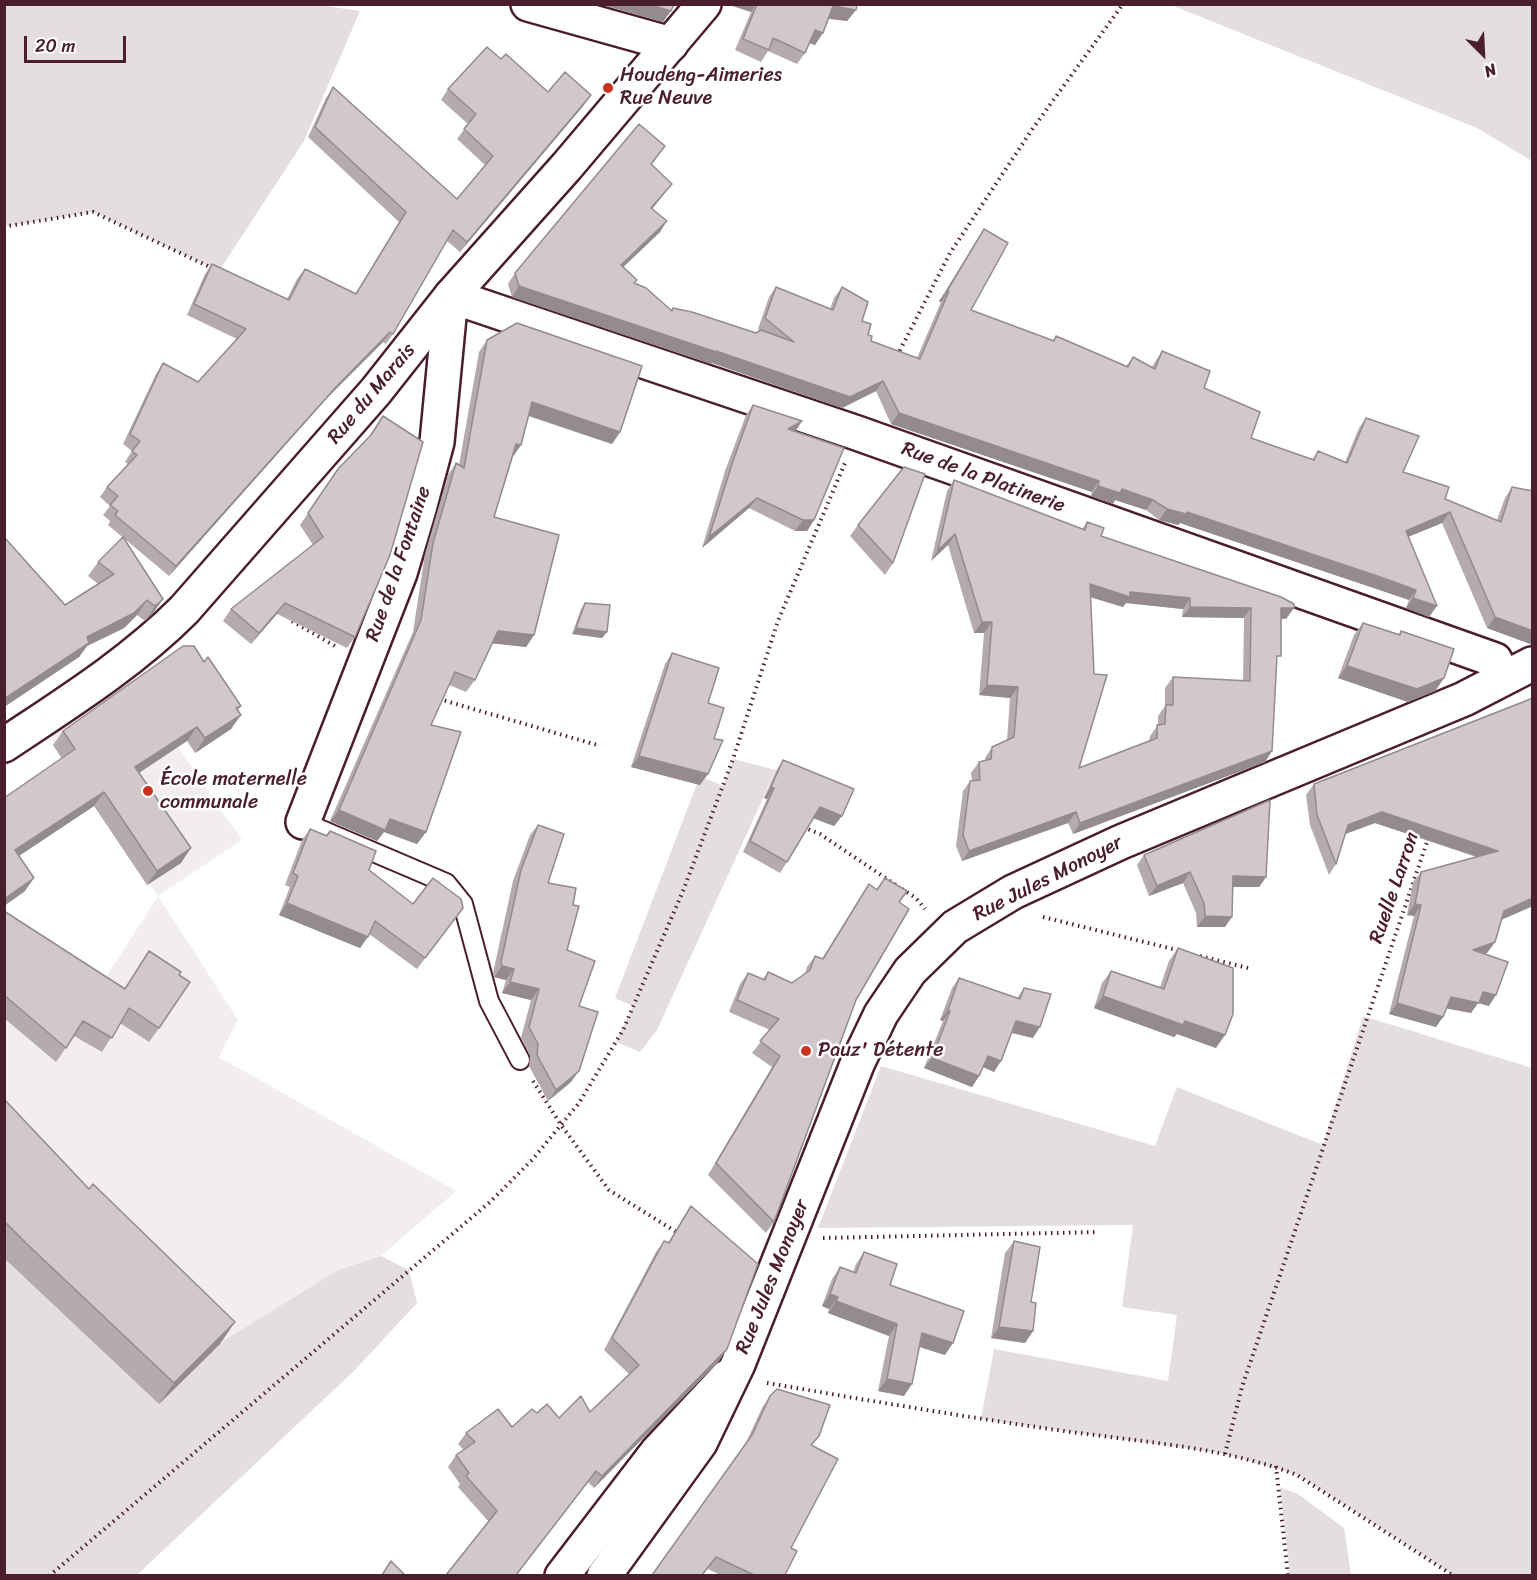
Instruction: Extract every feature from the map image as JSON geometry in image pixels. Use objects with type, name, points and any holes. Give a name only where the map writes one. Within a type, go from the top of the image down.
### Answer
[{"type":"street","points":[[528,4],[671,44]]},
{"type":"street","name":"Rue du Marais","points":[[4,745],[155,639],[215,577],[376,391],[451,296],[704,4]]},
{"type":"street","name":"Rue de la Platinerie","points":[[451,296],[846,429],[1518,670]]},
{"type":"street","name":"Rue de la Fontaine","points":[[303,822],[400,573],[420,509],[437,442],[451,296]]},
{"type":"street","name":"Rue Jules Monoyer","points":[[604,1575],[700,1443],[735,1370],[858,1062],[881,1014],[910,971],[955,927],[993,904],[1121,842],[1464,699],[1518,670]]},
{"type":"street","name":"Rue Jules Monoyer","points":[[562,1575],[657,1452],[735,1370]]},
{"type":"lane","points":[[303,822],[446,883],[456,893],[463,904],[489,1001],[520,1060]]},
{"type":"path","points":[[896,359],[950,253],[1031,131],[1123,4]]},
{"type":"path","points":[[4,224],[8,226],[93,212],[219,271]]},
{"type":"path","points":[[288,619],[343,651]]},
{"type":"path","points":[[436,699],[597,745]]},
{"type":"path","points":[[793,823],[820,834],[916,898],[946,936]]},
{"type":"path","name":"Ruelle Larron","points":[[1225,1454],[1242,1387],[1432,826]]},
{"type":"path","points":[[993,904],[1184,952]]},
{"type":"path","points":[[1196,955],[1252,969]]},
{"type":"path","points":[[520,1060],[561,1125],[609,1190],[688,1240]]},
{"type":"path","points":[[789,1238],[1099,1232]]},
{"type":"path","points":[[735,1370],[981,1419],[1225,1454],[1276,1466],[1298,1475],[1454,1575]]},
{"type":"path","points":[[1276,1466],[1288,1575]]},
{"type":"shaded area","points":[[312,4],[360,11],[304,141],[219,271],[93,212],[8,226],[5,224],[5,5]]},
{"type":"shaded area","points":[[1171,5],[1532,5],[1532,161],[1477,128]]},
{"type":"shaded area","name":"École maternelle communale","points":[[126,662],[175,743],[242,840],[158,896],[40,721]]},
{"type":"shaded area","points":[[733,759],[776,770],[657,1030],[640,1052],[616,1042],[633,1006],[615,998],[700,776],[723,786]]},
{"type":"shaded area","points":[[158,896],[238,1020],[219,1057],[456,1191],[381,1256],[338,1270],[160,1397],[5,1256],[4,926],[101,985]]},
{"type":"shaded area","points":[[1363,1016],[1532,1068],[1532,1575],[1454,1575],[1298,1475],[1225,1454],[981,1419],[994,1349],[1168,1381],[1177,1315],[1122,1307],[1133,1225],[818,1228],[881,1066],[1155,1146],[1177,1087],[1323,1145]]},
{"type":"shaded area","points":[[4,1256],[160,1397],[225,1340],[338,1270],[381,1256],[409,1270],[417,1303],[354,1371],[137,1575],[5,1575]]},
{"type":"shaded area","points":[[1280,1487],[1298,1494],[1344,1528],[1351,1575],[1290,1575]]},
{"type":"building","points":[[648,4],[674,4],[671,11]]},
{"type":"building","points":[[757,4],[857,4],[856,10],[833,6],[823,33],[815,30],[805,53],[773,38],[769,50],[743,39]]},
{"type":"building","points":[[487,47],[501,59],[506,54],[548,92],[565,72],[591,95],[467,242],[453,230],[393,334],[390,332],[336,387],[176,566],[115,515],[118,511],[110,505],[118,496],[107,487],[137,455],[132,451],[140,441],[130,434],[163,363],[198,382],[246,329],[194,304],[212,264],[289,300],[305,269],[356,294],[406,212],[315,127],[333,87],[457,199],[493,156],[464,129],[476,114],[448,89]]},
{"type":"building","points":[[639,124],[665,146],[651,164],[672,184],[651,208],[667,221],[621,265],[637,280],[634,283],[646,288],[672,311],[673,308],[692,312],[756,333],[761,330],[794,342],[765,318],[776,287],[833,310],[842,287],[868,302],[862,321],[871,324],[868,335],[872,336],[871,341],[920,359],[949,291],[947,291],[984,229],[1008,243],[971,310],[1054,341],[1056,336],[1128,367],[1133,357],[1155,369],[1162,351],[1210,371],[1204,388],[1260,412],[1251,438],[1314,460],[1318,451],[1347,463],[1366,418],[1419,436],[1403,472],[1449,487],[1445,499],[1501,522],[1512,487],[1533,491],[1533,631],[1495,617],[1450,512],[1406,531],[1437,606],[1413,598],[1416,590],[1386,579],[1187,512],[1186,514],[1167,509],[1153,500],[1122,489],[1120,493],[1098,486],[1099,481],[899,413],[883,381],[850,397],[519,286],[515,273]]},
{"type":"building","points":[[517,323],[642,366],[620,432],[532,402],[521,445],[516,444],[494,517],[559,535],[534,635],[498,631],[475,680],[455,672],[431,725],[461,732],[426,832],[390,819],[385,830],[339,810],[421,620],[433,543],[456,463],[464,468],[487,340]]},
{"type":"building","points":[[753,405],[802,421],[788,429],[844,448],[814,520],[803,520],[757,498],[709,537],[733,461]]},
{"type":"building","points":[[383,416],[423,442],[390,555],[355,637],[285,603],[259,633],[231,609],[323,537],[308,513],[338,469],[371,435]]},
{"type":"building","points":[[904,467],[925,474],[893,563],[858,525]]},
{"type":"building","points":[[954,480],[1085,530],[1087,522],[1104,528],[1101,536],[1281,597],[1294,604],[1294,608],[1281,608],[1281,656],[1277,656],[1272,751],[1080,823],[1076,812],[969,851],[963,835],[970,781],[980,780],[979,762],[991,759],[992,747],[1014,737],[1018,687],[987,685],[992,622],[982,622],[955,534],[938,550]],"holes":[[[1090,584],[1130,597],[1130,592],[1190,598],[1190,607],[1251,608],[1250,681],[1173,677],[1173,705],[1166,705],[1165,724],[1157,725],[1157,738],[1079,768],[1107,675],[1094,674]]]},
{"type":"building","points":[[4,537],[65,605],[114,574],[98,562],[123,537],[163,599],[155,606],[147,600],[134,613],[87,637],[89,643],[4,699]]},
{"type":"building","points":[[585,603],[610,605],[607,632],[576,628]]},
{"type":"building","points":[[1363,623],[1400,635],[1401,631],[1454,649],[1444,678],[1417,689],[1347,666]]},
{"type":"building","points":[[183,646],[194,646],[204,662],[208,657],[241,706],[236,708],[241,715],[205,738],[197,727],[135,767],[191,848],[157,871],[104,792],[15,850],[34,878],[4,899],[4,798],[75,749],[63,731]]},
{"type":"building","points":[[672,653],[719,668],[708,703],[724,708],[714,739],[723,740],[708,774],[639,756]]},
{"type":"building","points":[[1533,698],[1533,898],[1504,911],[1495,942],[1473,950],[1508,962],[1496,995],[1483,992],[1479,1003],[1451,997],[1443,1017],[1397,1003],[1421,905],[1415,904],[1421,872],[1498,851],[1382,812],[1348,825],[1336,864],[1317,815],[1314,784]]},
{"type":"building","points":[[783,760],[854,789],[842,816],[820,807],[787,862],[750,841],[774,788],[771,787]]},
{"type":"building","points":[[1270,800],[1266,877],[1233,876],[1232,917],[1205,916],[1204,903],[1190,872],[1157,886],[1144,855]]},
{"type":"building","points":[[538,825],[564,834],[548,883],[576,888],[573,905],[579,906],[567,950],[595,961],[579,1006],[598,1012],[579,1071],[556,1090],[537,1055],[538,1044],[529,1027],[539,989],[510,982],[514,969],[502,966],[501,962],[521,870]]},
{"type":"building","points":[[310,829],[327,836],[330,831],[376,851],[369,870],[413,904],[433,878],[461,899],[463,908],[425,958],[375,921],[368,937],[287,903],[298,876],[293,873]]},
{"type":"building","points":[[885,878],[907,891],[899,902],[909,909],[856,1000],[774,1222],[716,1163],[780,1056],[760,1041],[779,1019],[737,1000],[748,973],[765,980],[768,972],[792,983],[810,970],[815,956],[823,959],[869,884],[877,890]]},
{"type":"building","points":[[4,911],[125,989],[149,951],[181,972],[179,975],[190,982],[159,1028],[129,1008],[112,1038],[83,1021],[66,1048],[4,995]]},
{"type":"building","points":[[1178,948],[1233,968],[1233,1014],[1225,1035],[1185,1021],[1183,1025],[1103,996],[1111,971],[1164,989]]},
{"type":"building","points":[[959,978],[1020,999],[1024,988],[1051,994],[1040,1027],[1016,1021],[1001,1061],[988,1056],[979,1076],[932,1058],[950,1011],[948,1010]]},
{"type":"building","points":[[4,1099],[89,1189],[93,1184],[235,1322],[174,1383],[4,1221]]},
{"type":"building","points":[[691,1206],[758,1264],[727,1349],[602,1476],[596,1471],[516,1575],[446,1575],[497,1511],[466,1476],[469,1473],[456,1455],[475,1442],[466,1433],[498,1409],[512,1427],[532,1409],[537,1413],[547,1404],[559,1418],[581,1396],[590,1412],[639,1365],[612,1338],[664,1241],[669,1243]]},
{"type":"building","points":[[1014,1241],[1040,1247],[1031,1302],[1036,1303],[1033,1331],[999,1327]]},
{"type":"building","points":[[864,1252],[897,1264],[890,1285],[964,1311],[953,1343],[922,1333],[912,1384],[887,1379],[897,1324],[836,1301],[838,1297],[830,1294],[840,1267],[856,1273]]},
{"type":"building","points":[[777,1389],[830,1405],[819,1436],[811,1445],[838,1459],[791,1548],[797,1551],[785,1575],[754,1575],[716,1557],[702,1575],[652,1575],[752,1435],[770,1396]]},
{"type":"building","points":[[391,1561],[405,1575],[382,1575]]},
{"type":"place","name":"Houdeng-Aimeries Rue Neuve","points":[[608,88]]},
{"type":"place","name":"École maternelle communale","points":[[148,791]]},
{"type":"place","name":"Pauz' Détente","points":[[806,1051]]}]
